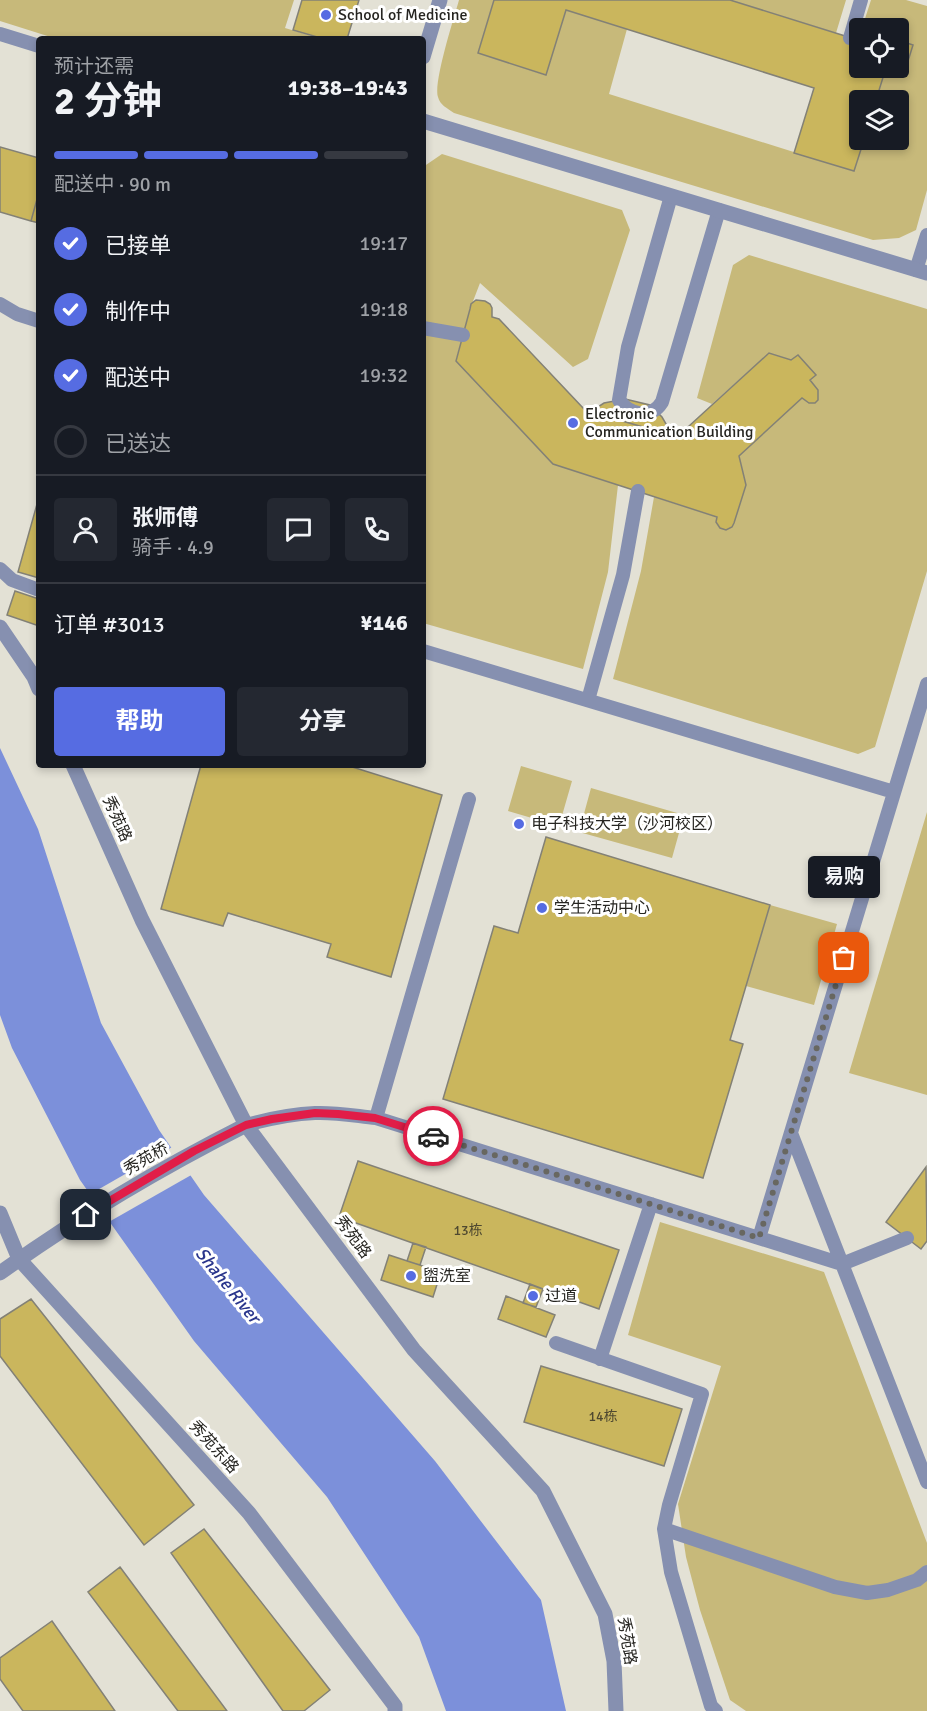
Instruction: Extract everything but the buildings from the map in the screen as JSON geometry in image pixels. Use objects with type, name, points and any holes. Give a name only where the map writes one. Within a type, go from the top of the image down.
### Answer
[{"type":"street","points":[[426,47],[440,0]]},
{"type":"street","points":[[426,122],[922,271]]},
{"type":"street","points":[[0,627],[36,682]]},
{"type":"street","name":"秀苑路","points":[[74,768],[142,920],[246,1125],[414,1350],[543,1491],[606,1614],[615,1661],[616,1711]]},
{"type":"street","name":"秀苑桥","points":[[0,1273],[86,1215],[194,1151],[246,1125]]},
{"type":"street","name":"秀苑东路","points":[[0,1213],[20,1259],[249,1513],[395,1706],[395,1711]]},
{"type":"lane","points":[[856,18],[861,0]]},
{"type":"lane","points":[[0,34],[36,45]]},
{"type":"lane","points":[[671,196],[622,376],[619,400],[631,411],[642,414],[651,413],[662,402],[719,210]]},
{"type":"lane","points":[[922,271],[927,236]]},
{"type":"lane","points":[[0,304],[17,314],[36,320]]},
{"type":"lane","points":[[426,329],[463,335]]},
{"type":"lane","points":[[588,700],[623,575],[638,491]]},
{"type":"lane","points":[[0,569],[12,580],[36,589]]},
{"type":"lane","points":[[426,652],[894,792]]},
{"type":"lane","points":[[759,1238],[927,684]]},
{"type":"lane","points":[[375,1118],[469,799]]},
{"type":"lane","points":[[246,1125],[315,1113],[375,1118],[842,1264],[907,1238]]},
{"type":"lane","points":[[791,1133],[927,1482]]},
{"type":"lane","points":[[600,1359],[651,1204]]},
{"type":"lane","points":[[556,1343],[702,1394],[664,1529],[671,1572],[711,1706],[716,1711]]},
{"type":"lane","points":[[664,1529],[835,1587],[867,1593],[888,1590],[917,1580],[927,1572]]},
{"type":"shaded area","points":[[0,0],[294,0],[285,28],[312,36],[48,36],[0,21]]},
{"type":"shaded area","points":[[459,0],[494,0],[478,53],[545,75],[566,10],[627,29],[609,94],[854,171],[861,150],[909,150],[909,90],[879,90],[883,78],[909,78],[909,58],[913,45],[909,44],[909,18],[865,18],[871,0],[906,0],[927,6],[927,190],[916,230],[899,238],[873,240],[454,113],[440,102],[437,90]]},
{"type":"shaded area","points":[[730,0],[846,0],[836,33]]},
{"type":"shaded area","points":[[442,154],[622,210],[630,230],[588,359],[573,367],[480,283],[470,309],[456,360],[553,464],[618,485],[608,572],[583,669],[426,624],[426,165]]},
{"type":"shaded area","points":[[749,255],[927,309],[927,571],[875,747],[858,754],[613,679],[641,571],[654,497],[717,517],[716,522],[720,528],[726,530],[732,527],[746,485],[739,456],[802,398],[809,403],[815,403],[818,400],[818,390],[810,380],[815,375],[791,360],[769,353],[712,404],[697,398],[733,265]]},
{"type":"shaded area","points":[[521,766],[572,781],[559,826],[508,811]]},
{"type":"shaded area","points":[[591,788],[684,815],[672,858],[579,832]]},
{"type":"shaded area","points":[[927,812],[927,1095],[849,1073]]},
{"type":"shaded area","points":[[770,905],[837,924],[814,1005],[746,986]]},
{"type":"shaded area","points":[[660,1222],[824,1272],[927,1543],[927,1711],[746,1711],[730,1700],[700,1610],[686,1557],[678,1504],[721,1366],[628,1335]]},
{"type":"water","name":"Shahe River","points":[[0,748],[38,829],[101,1023],[159,1130],[204,1195],[435,1461],[541,1600],[566,1711],[446,1711],[419,1637],[327,1497],[194,1341],[80,1180],[12,1048],[0,1015]]},
{"type":"pier","points":[[174,1146],[193,1174],[107,1223],[87,1196]]},
{"type":"way so far","points":[[433,1136],[759,1238],[844,958]]},
{"type":"place","name":"School of Medicine","points":[[326,15]]},
{"type":"place","name":"Electronic Communication Building","points":[[573,423]]},
{"type":"place","name":"电子科技大学（沙河校区）","points":[[519,824]]},
{"type":"place","name":"学生活动中心","points":[[542,908]]},
{"type":"place","name":"易购","points":[[844,958]]},
{"type":"place","name":"盥洗室","points":[[411,1276]]},
{"type":"place","name":"过道","points":[[533,1296]]},
{"type":"route","points":[[86,1215],[194,1151],[246,1125],[272,1119],[315,1113],[338,1114],[375,1118],[433,1136]]}]
